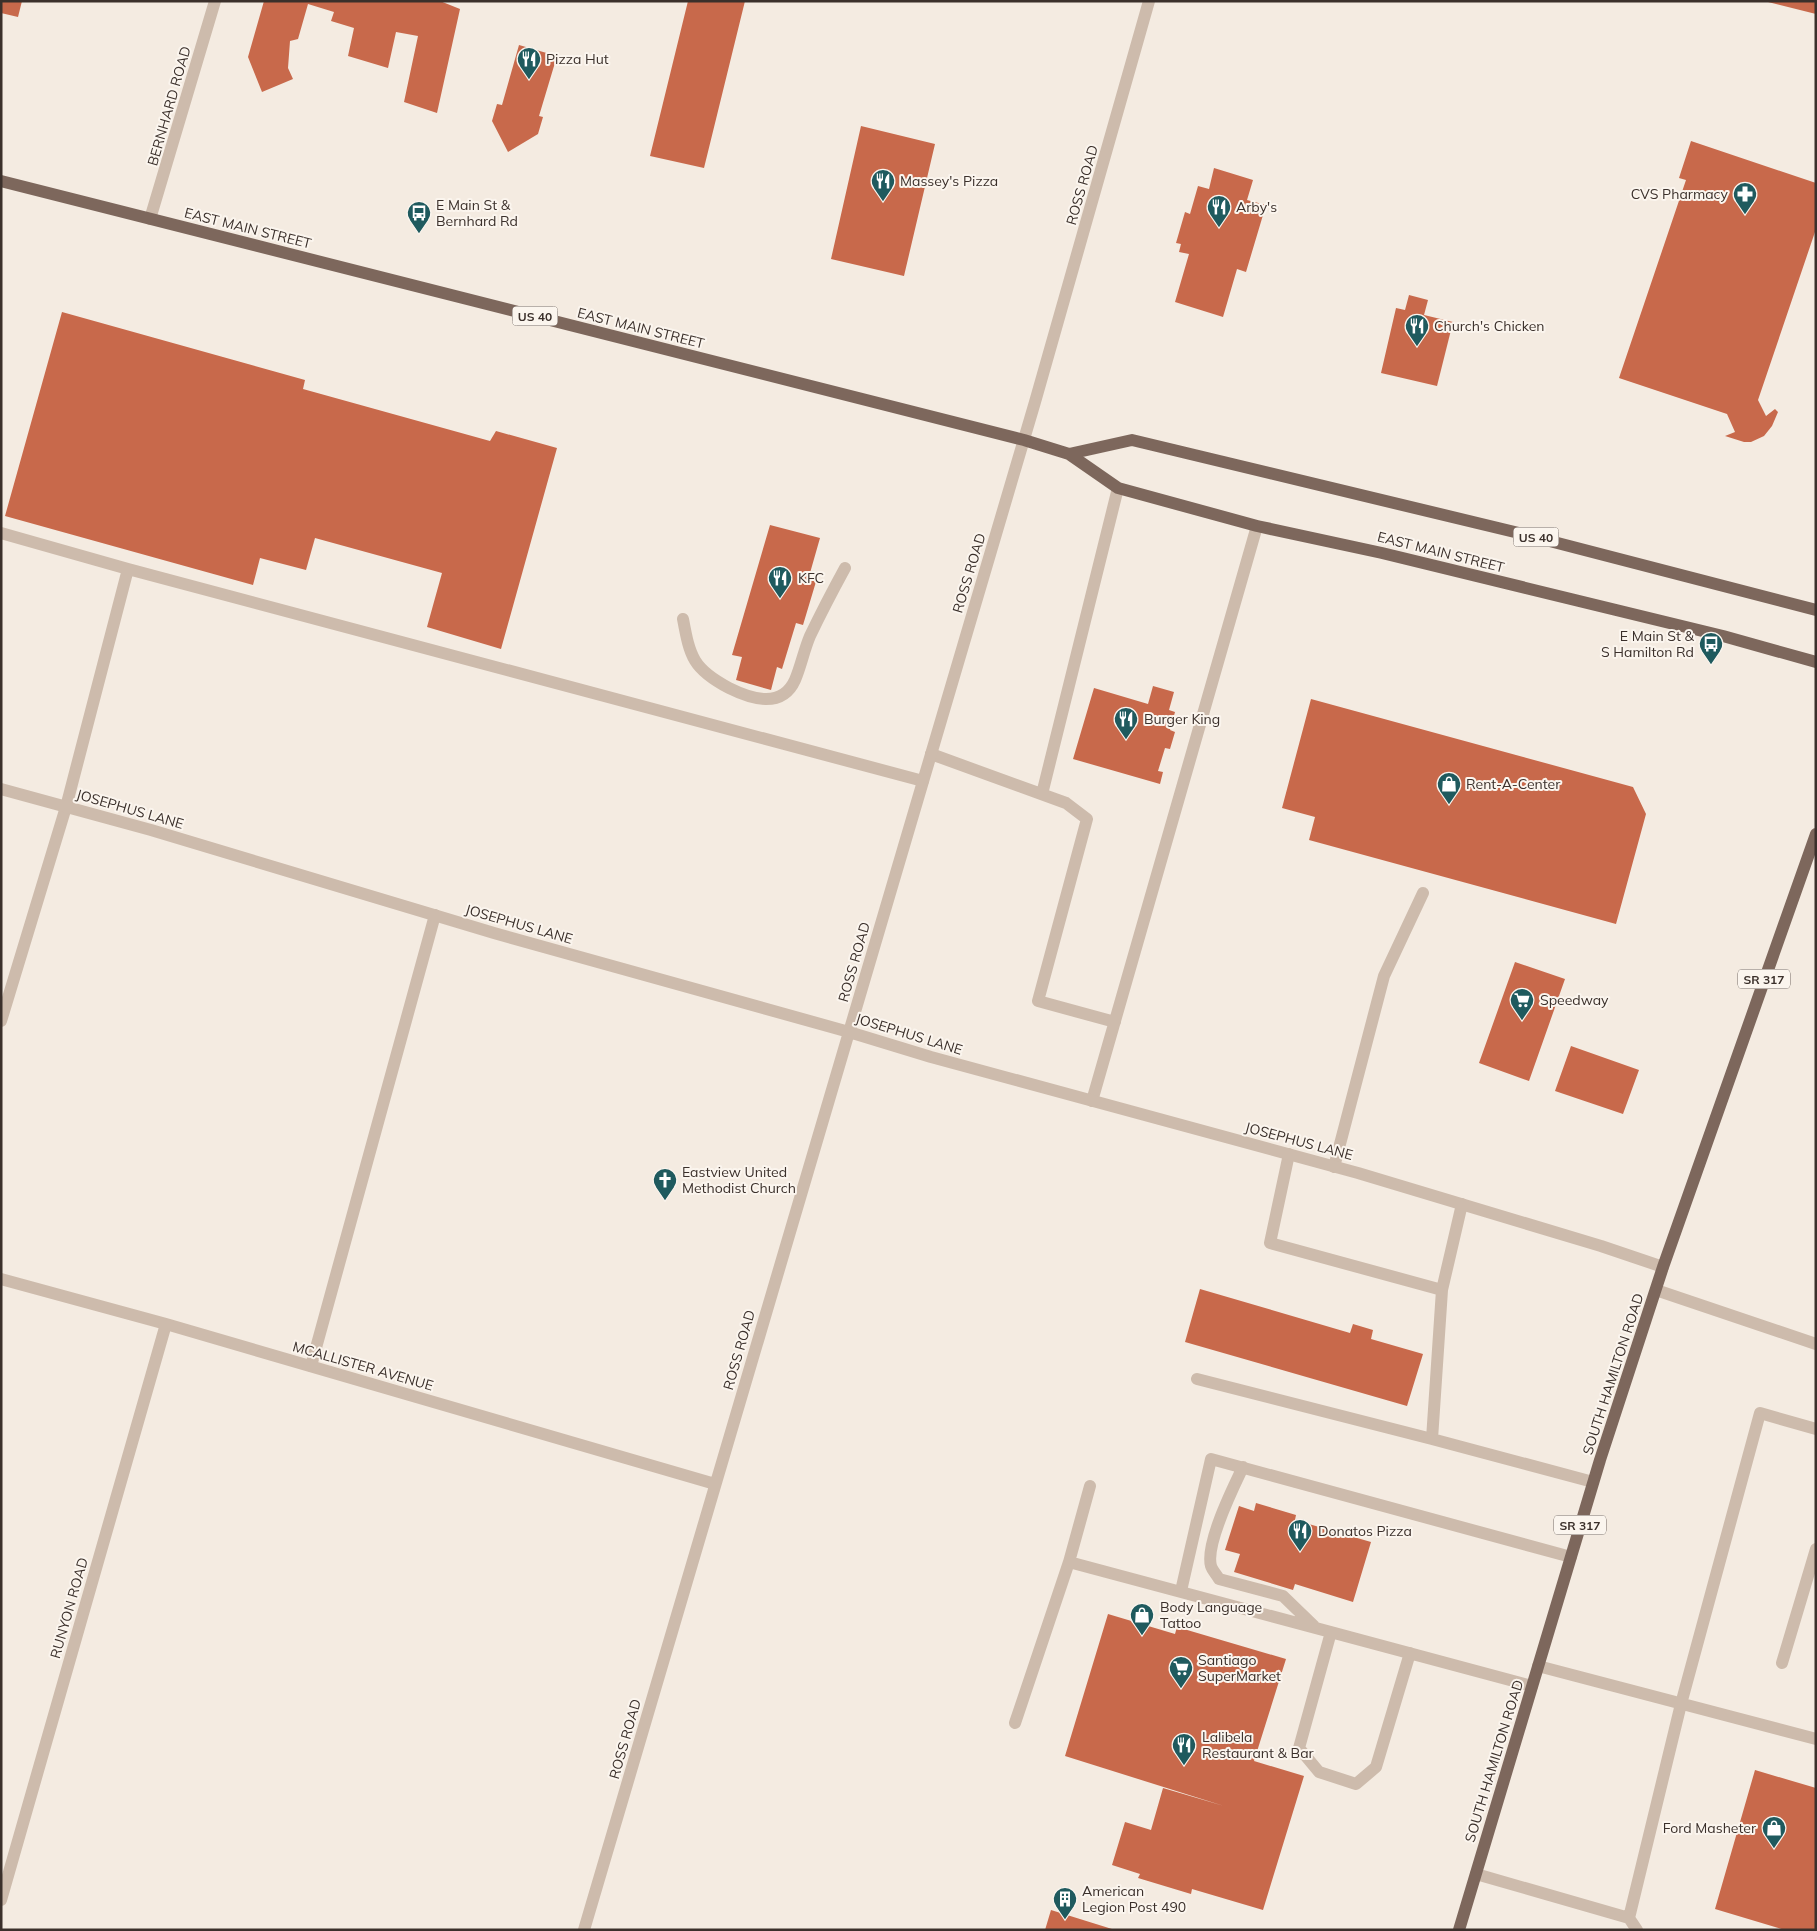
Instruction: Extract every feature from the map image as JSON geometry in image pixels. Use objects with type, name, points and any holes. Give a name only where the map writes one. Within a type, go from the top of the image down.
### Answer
[{"type":"main road","name":"EAST MAIN STREET","points":[[1,181],[1024,440],[1069,454],[1118,488],[1257,526],[1392,555],[1723,636],[1816,662]]},
{"type":"main road","name":"EAST MAIN STREET","points":[[1069,454],[1132,440],[1523,534],[1816,610]]},
{"type":"main road","name":"SOUTH HAMILTON ROAD","points":[[1459,1930],[1593,1482],[1656,1290],[1816,834]]},
{"type":"street","name":"BERNHARD ROAD","points":[[150,219],[215,1]]},
{"type":"street","name":"ROSS ROAD","points":[[584,1930],[1024,440],[1149,1]]},
{"type":"street","points":[[1042,794],[1118,488]]},
{"type":"street","points":[[1092,1101],[1257,526]]},
{"type":"street","points":[[1,533],[128,569],[922,781]]},
{"type":"street","points":[[683,619],[688,647],[696,664],[713,680],[741,694],[768,700],[782,696],[790,690],[795,680],[809,638],[845,568]]},
{"type":"street","points":[[1,1021],[66,807],[128,569]]},
{"type":"street","points":[[930,754],[1066,802],[1087,819],[1038,1001],[1115,1022]]},
{"type":"street","name":"JOSEPHUS LANE","points":[[1,789],[152,830],[494,933],[849,1032],[931,1057],[1289,1154],[1462,1204],[1664,1267]]},
{"type":"street","points":[[1334,1167],[1384,976],[1423,893]]},
{"type":"street","points":[[311,1366],[435,915]]},
{"type":"street","points":[[1289,1154],[1270,1243],[1442,1290]]},
{"type":"street","points":[[1432,1440],[1442,1290],[1462,1204]]},
{"type":"street","name":"MCALLISTER AVENUE","points":[[1,1279],[166,1324],[715,1484]]},
{"type":"street","points":[[1656,1290],[1816,1344]]},
{"type":"street","name":"RUNYON ROAD","points":[[1,1900],[166,1324]]},
{"type":"street","points":[[1197,1380],[1593,1482]]},
{"type":"street","points":[[1627,1924],[1681,1704],[1760,1413],[1816,1429]]},
{"type":"street","points":[[1181,1591],[1211,1459],[1571,1557]]},
{"type":"street","points":[[1243,1467],[1224,1509],[1210,1554],[1211,1567],[1219,1579],[1283,1596],[1315,1627]]},
{"type":"street","points":[[1015,1723],[1069,1562],[1090,1486]]},
{"type":"street","points":[[1782,1663],[1816,1548]]},
{"type":"street","points":[[1069,1562],[1532,1686]]},
{"type":"street","points":[[1331,1632],[1299,1748],[1319,1772],[1356,1784],[1376,1766],[1410,1653]]},
{"type":"street","points":[[1538,1666],[1816,1739]]},
{"type":"street","points":[[1476,1874],[1627,1924],[1637,1930]]},
{"type":"building","points":[[1,1],[22,1],[18,17],[1,13]]},
{"type":"building","points":[[264,1],[440,1],[460,9],[437,113],[404,102],[418,36],[396,32],[388,68],[348,56],[354,28],[331,21],[334,12],[308,4],[298,39],[290,41],[288,68],[293,79],[262,92],[248,57]]},
{"type":"building","points":[[688,1],[745,1],[704,168],[650,156]]},
{"type":"building","points":[[1768,1],[1816,1],[1816,14],[1768,2]]},
{"type":"building","name":"Pizza Hut","points":[[519,45],[557,56],[539,116],[543,117],[538,134],[508,152],[492,121],[497,104],[502,105]]},
{"type":"building","name":"Massey's Pizza","points":[[861,126],[935,144],[904,276],[831,259]]},
{"type":"building","name":"CVS Pharmacy","points":[[1691,141],[1816,183],[1816,229],[1758,400],[1766,416],[1775,409],[1778,412],[1772,426],[1764,436],[1751,442],[1744,442],[1725,436],[1735,432],[1727,414],[1619,378],[1686,180],[1679,178]]},
{"type":"building","name":"Arby's","points":[[1214,168],[1253,180],[1247,200],[1266,205],[1246,272],[1237,269],[1223,317],[1175,302],[1189,254],[1179,252],[1181,244],[1176,243],[1185,212],[1190,214],[1198,186],[1209,189]]},
{"type":"building","name":"Church's Chicken","points":[[1409,295],[1428,300],[1424,315],[1453,322],[1437,386],[1381,373],[1396,308],[1405,310]]},
{"type":"building","points":[[62,312],[305,380],[303,389],[490,441],[496,431],[557,448],[501,649],[427,627],[442,573],[315,538],[306,570],[260,558],[253,585],[5,516]]},
{"type":"building","name":"KFC","points":[[770,525],[820,538],[810,573],[818,575],[803,625],[796,623],[782,669],[777,667],[771,690],[736,680],[742,657],[732,655]]},
{"type":"building","name":"Burger King","points":[[1153,686],[1174,692],[1169,710],[1175,712],[1170,730],[1175,732],[1170,749],[1165,748],[1158,771],[1163,772],[1160,784],[1073,759],[1094,688],[1148,704]]},
{"type":"building","points":[[1311,699],[1633,787],[1646,814],[1616,924],[1309,840],[1315,817],[1282,808]]},
{"type":"building","name":"Speedway","points":[[1515,962],[1565,979],[1529,1081],[1479,1063]]},
{"type":"building","name":"Speedway","points":[[1571,1046],[1639,1070],[1623,1114],[1555,1091]]},
{"type":"building","points":[[1200,1289],[1350,1333],[1353,1324],[1373,1330],[1371,1339],[1423,1354],[1407,1406],[1185,1342]]},
{"type":"building","name":"Donatos Pizza","points":[[1256,1503],[1296,1515],[1295,1520],[1371,1542],[1353,1602],[1295,1584],[1293,1590],[1234,1572],[1240,1554],[1225,1550],[1239,1506],[1254,1511]]},
{"type":"building","points":[[1108,1614],[1175,1634],[1177,1627],[1286,1659],[1254,1761],[1304,1776],[1263,1910],[1192,1889],[1191,1894],[1138,1878],[1140,1874],[1112,1865],[1125,1822],[1151,1830],[1163,1788],[1224,1806],[1065,1756]]},
{"type":"building","name":"Ford Masheter","points":[[1755,1770],[1816,1788],[1816,1930],[1785,1930],[1715,1909]]},
{"type":"building","name":"American Legion Post 490","points":[[1051,1910],[1112,1929],[1112,1930],[1045,1930]]},
{"type":"place","name":"Pizza Hut","points":[[529,80]]},
{"type":"place","name":"Massey's Pizza","points":[[883,202]]},
{"type":"place","name":"CVS Pharmacy","points":[[1745,215]]},
{"type":"place","name":"Arby's","points":[[1219,228]]},
{"type":"place","name":"E Main St & Bernhard Rd","points":[[419,234]]},
{"type":"place","name":"Church's Chicken","points":[[1417,347]]},
{"type":"place","name":"KFC","points":[[780,599]]},
{"type":"place","name":"E Main St & S Hamilton Rd","points":[[1711,665]]},
{"type":"place","name":"Burger King","points":[[1126,740]]},
{"type":"place","name":"Rent-A-Center","points":[[1449,805]]},
{"type":"place","name":"Speedway","points":[[1522,1021]]},
{"type":"place","name":"Eastview United Methodist Church","points":[[665,1201]]},
{"type":"place","name":"Donatos Pizza","points":[[1300,1552]]},
{"type":"place","name":"Body Language Tattoo","points":[[1142,1636]]},
{"type":"place","name":"Santiago SuperMarket","points":[[1181,1689]]},
{"type":"place","name":"Lalibela Restaurant & Bar","points":[[1184,1766]]},
{"type":"place","name":"Ford Masheter","points":[[1774,1849]]},
{"type":"place","name":"American Legion Post 490","points":[[1065,1920]]}]
